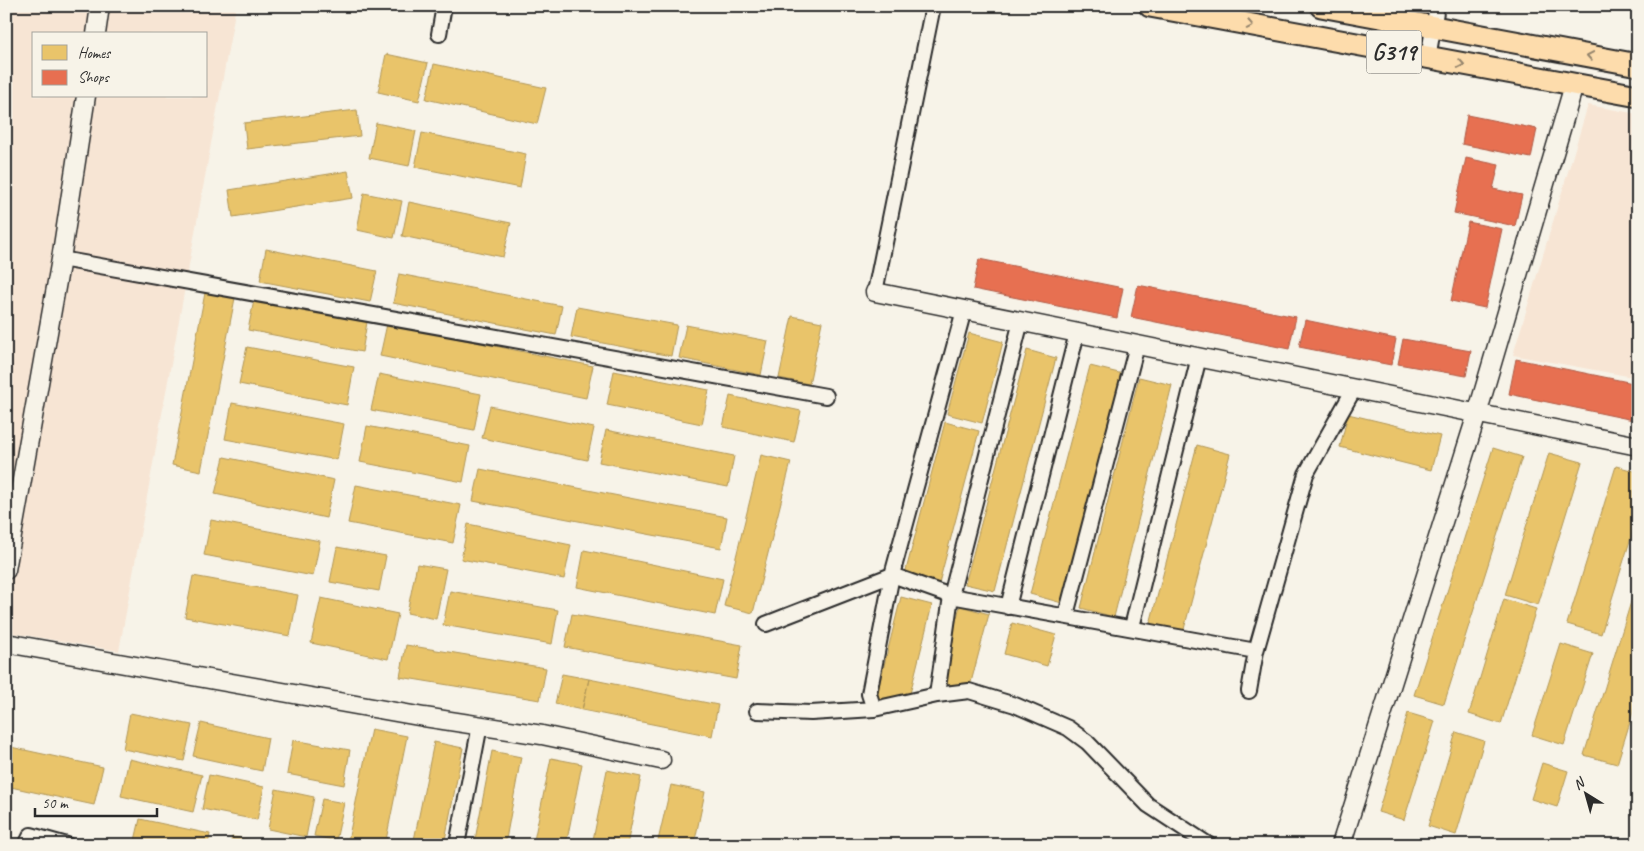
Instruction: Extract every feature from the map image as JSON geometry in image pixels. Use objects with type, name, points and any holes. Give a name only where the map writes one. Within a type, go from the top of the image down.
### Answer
[{"type":"main road","name":"G319","points":[[1150,6],[1638,96]]},
{"type":"main road","name":"G319","points":[[1321,6],[1638,65]]},
{"type":"street","points":[[96,32],[100,6]]},
{"type":"street","points":[[439,34],[444,6]]},
{"type":"street","points":[[933,6],[875,292],[1638,446]]},
{"type":"street","points":[[1428,58],[1437,6]]},
{"type":"street","points":[[1341,845],[1477,414],[1574,85]]},
{"type":"street","points":[[6,570],[62,259],[86,98]]},
{"type":"street","points":[[62,259],[826,396]]},
{"type":"street","points":[[874,709],[869,694],[892,576],[964,310]]},
{"type":"street","points":[[938,695],[951,596],[1020,321]]},
{"type":"street","points":[[1008,607],[1077,333]]},
{"type":"street","points":[[1066,615],[1137,345]]},
{"type":"street","points":[[1132,627],[1199,357]]},
{"type":"street","points":[[1249,691],[1256,650],[1306,474],[1354,389]]},
{"type":"street","points":[[766,624],[892,576],[951,596],[1256,650]]},
{"type":"street","points":[[6,643],[480,726],[542,735],[662,760]]},
{"type":"street","points":[[757,711],[810,713],[874,709],[938,695],[969,691],[1015,705],[1068,728],[1087,742],[1148,805],[1209,845]]},
{"type":"street","points":[[457,845],[480,726]]},
{"type":"street","points":[[26,845],[31,836],[67,845]]},
{"type":"shaded area","points":[[6,6],[236,6],[119,651],[6,632]]},
{"type":"shaded area","points":[[1588,105],[1638,114],[1638,378],[1513,355]]},
{"type":"building: Homes","points":[[386,54],[428,63],[419,101],[378,92]]},
{"type":"building: Homes","points":[[434,64],[546,88],[537,124],[426,99]]},
{"type":"building: Homes","points":[[357,110],[360,136],[247,149],[244,123]]},
{"type":"building: Homes","points":[[376,123],[416,131],[409,166],[369,158]]},
{"type":"building: Homes","points":[[422,133],[526,154],[520,188],[415,167]]},
{"type":"building: Homes","points":[[348,171],[353,198],[233,217],[229,190]]},
{"type":"building: Homes","points":[[364,193],[402,201],[394,238],[357,230]]},
{"type":"building: Homes","points":[[409,202],[511,223],[503,257],[402,236]]},
{"type":"building: Homes","points":[[266,249],[377,271],[370,302],[260,281]]},
{"type":"building: Homes","points":[[399,274],[562,306],[556,335],[393,303]]},
{"type":"building: Homes","points":[[205,293],[235,298],[201,471],[172,465]]},
{"type":"building: Homes","points":[[254,300],[367,322],[362,352],[248,330]]},
{"type":"building: Homes","points":[[577,307],[677,325],[671,356],[571,337]]},
{"type":"building: Homes","points":[[792,316],[822,322],[809,384],[779,378]]},
{"type":"building: Homes","points":[[387,324],[593,366],[586,398],[380,356]]},
{"type":"building: Homes","points":[[686,325],[768,341],[761,375],[679,358]]},
{"type":"building: Homes","points":[[969,333],[1003,342],[982,423],[947,414]]},
{"type":"building: Homes","points":[[247,347],[354,367],[347,405],[239,384]]},
{"type":"building: Homes","points":[[1027,350],[1056,358],[995,591],[965,584]]},
{"type":"building: Homes","points":[[1090,366],[1123,374],[1062,603],[1030,594]]},
{"type":"building: Homes","points":[[614,371],[709,390],[702,424],[607,405]]},
{"type":"building: Homes","points":[[379,374],[481,394],[474,430],[371,410]]},
{"type":"building: Homes","points":[[1139,377],[1172,385],[1114,617],[1081,608]]},
{"type":"building: Homes","points":[[730,396],[801,411],[794,442],[723,427]]},
{"type":"building: Homes","points":[[232,403],[344,424],[337,460],[225,439]]},
{"type":"building: Homes","points":[[490,406],[594,428],[587,460],[482,438]]},
{"type":"building: Homes","points":[[1348,414],[1440,436],[1431,470],[1340,447]]},
{"type":"building: Homes","points":[[945,422],[979,431],[939,583],[905,574]]},
{"type":"building: Homes","points":[[367,426],[470,446],[463,482],[360,462]]},
{"type":"building: Homes","points":[[606,430],[734,456],[728,487],[599,462]]},
{"type":"building: Homes","points":[[1197,445],[1230,454],[1183,633],[1150,624]]},
{"type":"building: Homes","points":[[1493,448],[1522,457],[1444,704],[1414,695]]},
{"type":"building: Homes","points":[[1549,453],[1582,462],[1538,605],[1505,595]]},
{"type":"building: Homes","points":[[761,455],[791,462],[753,613],[724,606]]},
{"type":"building: Homes","points":[[224,457],[334,480],[326,518],[215,494]]},
{"type":"building: Homes","points":[[1616,466],[1638,472],[1638,515],[1601,634],[1567,624]]},
{"type":"building: Homes","points":[[480,469],[727,517],[721,548],[473,501]]},
{"type":"building: Homes","points":[[356,485],[461,505],[453,543],[348,523]]},
{"type":"building: Homes","points":[[211,520],[320,541],[313,576],[204,555]]},
{"type":"building: Homes","points":[[468,524],[571,545],[564,579],[461,559]]},
{"type":"building: Homes","points":[[337,547],[386,556],[379,591],[330,582]]},
{"type":"building: Homes","points":[[584,550],[723,579],[715,615],[577,587]]},
{"type":"building: Homes","points":[[417,564],[446,569],[436,619],[407,613]]},
{"type":"building: Homes","points":[[193,576],[298,595],[290,636],[185,617]]},
{"type":"building: Homes","points":[[1638,579],[1638,696],[1617,764],[1584,755]]},
{"type":"building: Homes","points":[[450,591],[558,610],[552,644],[443,625]]},
{"type":"building: Homes","points":[[901,597],[932,605],[907,706],[876,698]]},
{"type":"building: Homes","points":[[321,598],[398,614],[388,659],[311,643]]},
{"type":"building: Homes","points":[[1504,599],[1536,609],[1501,724],[1469,714]]},
{"type":"building: Homes","points":[[960,606],[989,614],[969,690],[940,682]]},
{"type":"building: Homes","points":[[572,614],[742,645],[736,679],[565,647]]},
{"type":"building: Homes","points":[[1012,623],[1056,635],[1047,666],[1004,654]]},
{"type":"building: Homes","points":[[1561,644],[1593,654],[1564,745],[1532,735]]},
{"type":"building: Homes","points":[[406,645],[546,668],[540,700],[400,677]]},
{"type":"building: Homes","points":[[562,674],[589,679],[582,710],[555,704]]},
{"type":"building: Homes","points":[[589,679],[718,705],[712,736],[582,710]]},
{"type":"building: Homes","points":[[130,713],[192,725],[184,761],[123,749]]},
{"type":"building: Homes","points":[[1408,713],[1435,721],[1404,820],[1378,812]]},
{"type":"building: Homes","points":[[201,723],[268,738],[262,771],[193,756]]},
{"type":"building: Homes","points":[[371,729],[407,736],[385,845],[366,845],[348,841]]},
{"type":"building: Homes","points":[[1456,732],[1484,741],[1456,835],[1428,826]]},
{"type":"building: Homes","points":[[293,740],[350,750],[344,785],[287,774]]},
{"type":"building: Homes","points":[[434,742],[463,748],[444,845],[413,845]]},
{"type":"building: Homes","points":[[6,746],[103,767],[94,805],[6,786]]},
{"type":"building: Homes","points":[[492,751],[521,757],[505,845],[474,845]]},
{"type":"building: Homes","points":[[551,758],[582,764],[566,845],[533,845]]},
{"type":"building: Homes","points":[[129,759],[202,775],[193,812],[121,796]]},
{"type":"building: Homes","points":[[1542,763],[1568,771],[1557,807],[1531,799]]},
{"type":"building: Homes","points":[[607,770],[641,777],[627,845],[592,845]]},
{"type":"building: Homes","points":[[209,775],[264,787],[257,820],[202,809]]},
{"type":"building: Homes","points":[[671,785],[705,792],[694,845],[657,845]]},
{"type":"building: Homes","points":[[276,789],[314,797],[306,837],[268,829]]},
{"type":"building: Homes","points":[[322,799],[344,803],[336,841],[314,836]]},
{"type":"building: Homes","points":[[140,819],[210,834],[208,845],[134,845]]},
{"type":"building: Homes","points":[[232,837],[254,840],[253,845],[230,845]]},
{"type":"building: Shops","points":[[1467,115],[1537,129],[1531,158],[1462,144]]},
{"type":"building: Shops","points":[[1466,158],[1499,165],[1493,189],[1522,195],[1515,226],[1454,213]]},
{"type":"building: Shops","points":[[1468,222],[1502,229],[1485,308],[1451,301]]},
{"type":"building: Shops","points":[[979,259],[1123,288],[1117,318],[973,289]]},
{"type":"building: Shops","points":[[1138,285],[1296,317],[1289,349],[1131,317]]},
{"type":"building: Shops","points":[[1305,320],[1396,339],[1391,365],[1299,347]]},
{"type":"building: Shops","points":[[1403,339],[1471,351],[1466,376],[1398,364]]},
{"type":"building: Shops","points":[[1516,359],[1638,384],[1638,421],[1509,394]]}]
